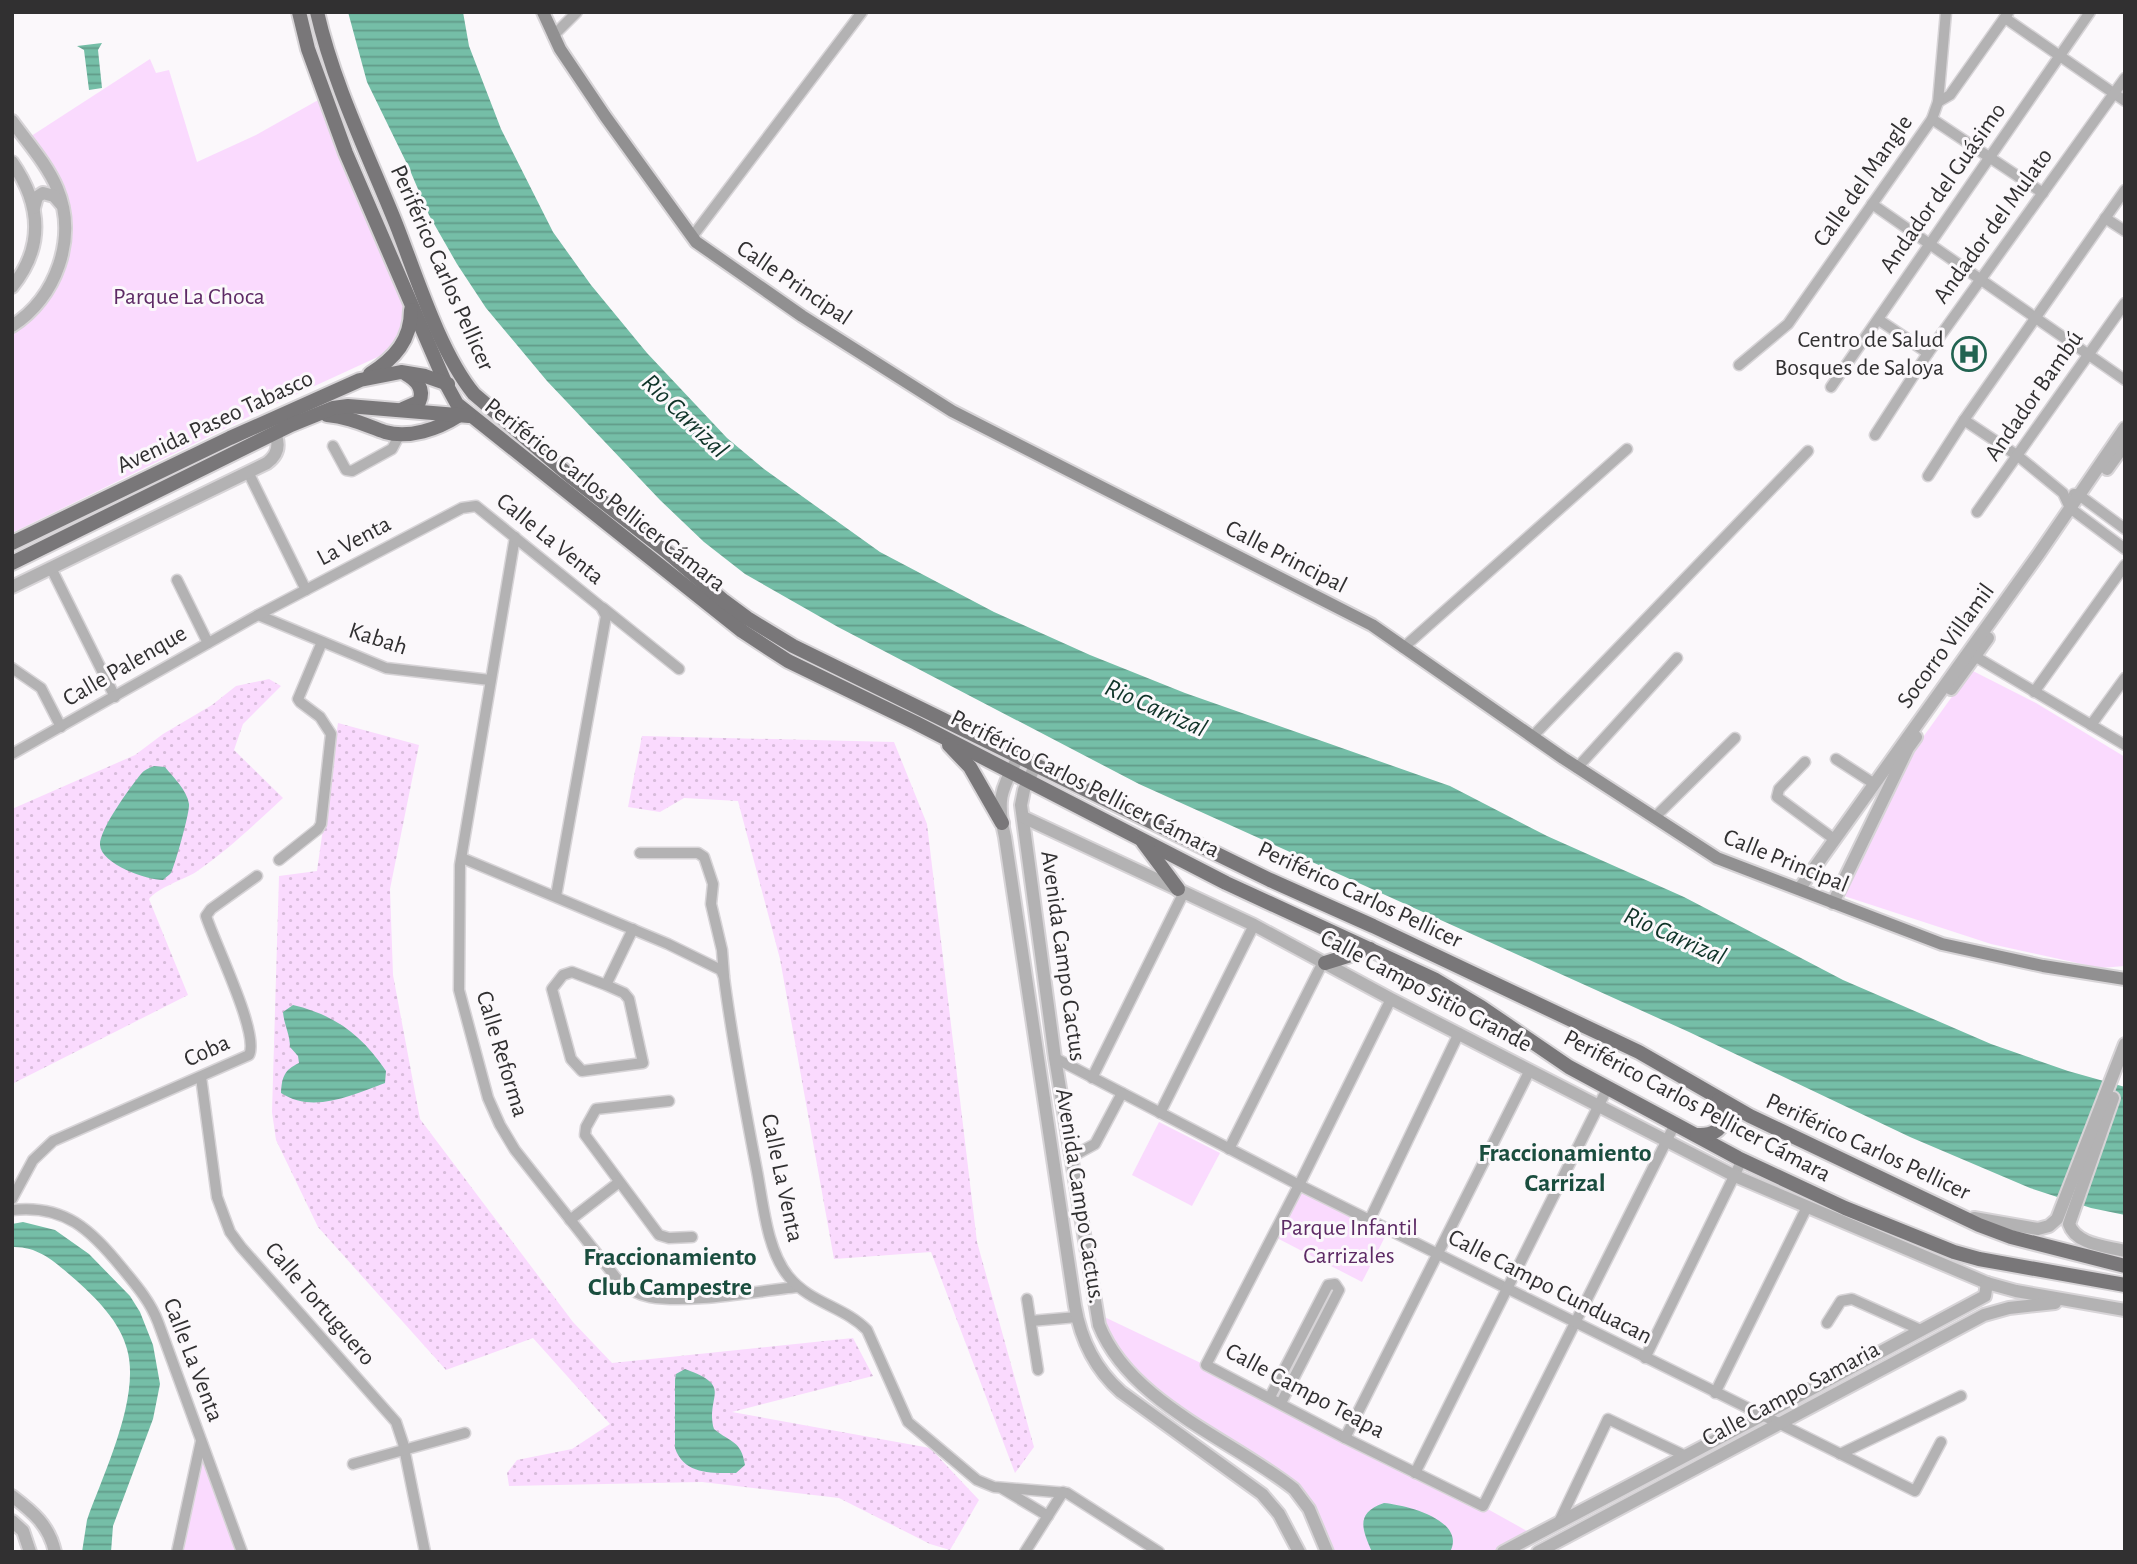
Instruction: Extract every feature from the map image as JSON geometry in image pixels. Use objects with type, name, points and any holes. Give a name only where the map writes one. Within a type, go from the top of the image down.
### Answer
[{"type":"main road","name":"Periférico Carlos Pellicer Cámara","points":[[299,12],[312,60],[346,153],[444,382],[462,401],[764,647],[1226,883],[1434,979],[1607,1089],[1740,1159],[1845,1208],[1954,1252],[1979,1259],[2125,1285]]},
{"type":"main road","name":"Periférico Carlos Pellicer","points":[[317,12],[338,80],[426,301],[462,401],[474,394],[570,476],[747,618],[793,646],[1035,766],[1270,880],[1385,931],[1639,1052],[1749,1116],[1956,1214],[2011,1237],[2125,1266]]},
{"type":"main road","name":"Calle Principal","points":[[542,12],[552,36],[605,116],[696,242],[802,316],[952,411],[1372,625],[1577,768],[1717,858],[1942,944],[2124,980]]},
{"type":"main road","points":[[360,380],[382,366],[403,344],[411,324],[411,307]]},
{"type":"main road","points":[[401,372],[419,384],[422,394],[419,402],[402,409]]},
{"type":"main road","name":"Avenida Paseo Tabasco","points":[[12,543],[230,438],[360,380],[401,372],[444,382]]},
{"type":"main road","points":[[312,416],[342,416],[383,431],[415,433],[440,426],[462,401]]},
{"type":"main road","name":"Avenida Paseo Tabasco","points":[[12,563],[312,416],[348,406],[442,414],[462,401]]},
{"type":"main road","points":[[941,736],[970,767],[1002,823]]},
{"type":"main road","points":[[1140,838],[1181,891]]},
{"type":"main road","points":[[1324,962],[1370,949]]},
{"type":"main road","points":[[1696,1135],[1709,1135],[1719,1130],[1722,1125],[1725,1108],[1717,1098]]},
{"type":"main road","points":[[1740,1159],[1728,1141],[1727,1134],[1734,1119],[1738,1116],[1749,1116]]},
{"type":"street","points":[[552,36],[577,12]]},
{"type":"street","points":[[692,237],[862,12]]},
{"type":"street","points":[[1938,102],[1946,12]]},
{"type":"street","name":"Andador del Guásimo","points":[[1831,387],[2090,12]]},
{"type":"street","points":[[2007,15],[2125,101]]},
{"type":"street","name":"Calle del Mangle","points":[[1739,365],[1788,324],[1933,119],[1938,102],[1950,96],[2007,15]]},
{"type":"street","name":"Andador del Mulato","points":[[1875,435],[1928,353],[2125,78]]},
{"type":"street","points":[[1933,119],[2043,193]]},
{"type":"street","points":[[12,121],[56,187],[65,228],[64,248],[53,280],[35,307],[12,326]]},
{"type":"street","points":[[12,162],[25,183],[35,214]]},
{"type":"street","points":[[25,183],[32,188],[40,187],[46,180],[47,172]]},
{"type":"street","points":[[1927,477],[2125,190]]},
{"type":"street","points":[[12,287],[31,254],[35,234],[35,201],[43,193],[55,197],[62,207]]},
{"type":"street","points":[[1872,204],[2125,380]]},
{"type":"street","points":[[2105,218],[2125,231]]},
{"type":"street","name":"Andador Bambú","points":[[1977,512],[2125,303]]},
{"type":"street","points":[[1879,320],[1928,353]]},
{"type":"street","points":[[1964,420],[2018,456],[2063,492],[2073,510],[2125,549]]},
{"type":"street","name":"Socorro Villamil","points":[[1833,903],[1908,748],[2082,497],[2125,428]]},
{"type":"street","name":"Avenida Paseo Tabasco","points":[[12,587],[274,458],[278,445],[275,433]]},
{"type":"street","points":[[333,446],[346,470],[352,471],[392,449],[400,434]]},
{"type":"street","name":"Socorro Villamil","points":[[2082,497],[2125,444]]},
{"type":"street","points":[[1403,648],[1627,449]]},
{"type":"street","points":[[1532,737],[1808,451]]},
{"type":"street","points":[[248,472],[306,590]]},
{"type":"street","points":[[2063,492],[2082,497],[2125,529]]},
{"type":"street","name":"La Venta","points":[[258,615],[462,508],[471,506]]},
{"type":"street","name":"Calle La Venta","points":[[471,506],[480,509],[678,669]]},
{"type":"street","name":"Calle Reforma","points":[[514,537],[460,872],[459,990],[488,1098],[515,1150],[617,1279],[629,1288],[642,1295],[683,1298],[798,1287]]},
{"type":"street","points":[[2034,692],[2125,565]]},
{"type":"street","points":[[51,568],[115,697]]},
{"type":"street","points":[[177,580],[208,643]]},
{"type":"street","name":"Calle La Venta","points":[[556,896],[607,620],[601,607]]},
{"type":"street","name":"Kabah","points":[[258,615],[386,667],[490,680]]},
{"type":"street","name":"Calle Palenque","points":[[12,754],[258,615]]},
{"type":"street","points":[[279,860],[321,824],[331,734],[326,723],[298,699],[322,642]]},
{"type":"street","points":[[1971,654],[2125,745]]},
{"type":"street","name":"Socorro Villamil","points":[[1800,888],[1873,783],[1971,654]]},
{"type":"street","points":[[1577,768],[1677,658]]},
{"type":"street","points":[[12,668],[41,688],[61,727]]},
{"type":"street","points":[[2091,724],[2125,678]]},
{"type":"street","points":[[1654,818],[1735,738]]},
{"type":"street","name":"Avenida Campo Cactus.","points":[[1017,757],[999,801],[1077,1317],[1083,1340],[1112,1384],[1255,1487],[1279,1514],[1299,1552]]},
{"type":"street","points":[[1836,759],[1873,783]]},
{"type":"street","points":[[1805,762],[1779,789],[1777,797],[1834,839]]},
{"type":"street","name":"Avenida Campo Cactus","points":[[1035,766],[1021,800],[1055,1058],[1073,1156],[1096,1313],[1108,1345],[1129,1374],[1150,1392],[1294,1489],[1306,1504],[1326,1552]]},
{"type":"street","name":"Calle Campo Sitio Grande","points":[[1023,817],[1254,925],[1391,999],[1735,1176],[1987,1283],[2016,1291],[2125,1310]]},
{"type":"street","name":"Calle La Venta","points":[[640,853],[698,853],[704,857],[713,884],[710,904],[722,950],[741,1083],[768,1227],[779,1262],[787,1275],[820,1303],[856,1320],[867,1331],[912,1427],[977,1480],[989,1486],[1063,1492],[1159,1552]]},
{"type":"street","points":[[462,858],[633,929],[718,968],[724,977]]},
{"type":"street","name":"Coba","points":[[12,1199],[33,1160],[54,1141],[246,1057],[251,1050],[243,1012],[206,916],[211,909],[257,876]]},
{"type":"street","points":[[1093,1078],[1181,891]]},
{"type":"street","points":[[1160,1113],[1254,925]]},
{"type":"street","points":[[606,985],[633,929]]},
{"type":"street","points":[[1229,1149],[1324,962]]},
{"type":"street","points":[[572,972],[606,985],[624,993],[629,999],[643,1063],[582,1071],[571,1059],[552,989],[559,978],[572,972]]},
{"type":"street","name":"Calle Campo Teapa","points":[[1391,999],[1206,1365],[1483,1506],[1574,1322]]},
{"type":"street","points":[[1370,1219],[1459,1033]]},
{"type":"street","points":[[2125,1044],[2065,1216],[2071,1230],[2084,1241],[2125,1251]]},
{"type":"street","name":"Calle Campo Cunduacan","points":[[1055,1058],[1299,1185],[1915,1491],[1941,1442]]},
{"type":"street","points":[[1956,1214],[2039,1229],[2065,1216],[2125,1066]]},
{"type":"street","points":[[1345,1438],[1530,1070]]},
{"type":"street","name":"Calle Tortuguero","points":[[201,1077],[217,1197],[230,1232],[398,1427],[425,1552]]},
{"type":"street","points":[[1415,1473],[1607,1089]]},
{"type":"street","points":[[1073,1156],[1095,1144],[1122,1093]]},
{"type":"street","points":[[669,1101],[600,1108],[593,1111],[585,1135],[659,1235],[669,1238],[692,1237]]},
{"type":"street","points":[[1574,1322],[1675,1124]]},
{"type":"street","points":[[1645,1358],[1735,1176],[1740,1159]]},
{"type":"street","points":[[570,1220],[618,1183]]},
{"type":"street","points":[[1715,1393],[1807,1207]]},
{"type":"street","name":"Calle La Venta","points":[[12,1210],[47,1210],[82,1226],[103,1245],[140,1289],[155,1313],[242,1552]]},
{"type":"street","points":[[1270,1398],[1327,1287],[1330,1283],[1335,1284],[1339,1290],[1280,1403]]},
{"type":"street","name":"Calle Campo Samaria","points":[[1503,1552],[1984,1296],[1987,1283]]},
{"type":"street","points":[[1027,1299],[1038,1370]]},
{"type":"street","points":[[1827,1323],[1841,1301],[1852,1299],[1921,1330]]},
{"type":"street","name":"Calle Campo Samaria","points":[[1538,1552],[1984,1315],[2009,1308],[2073,1301]]},
{"type":"street","points":[[1031,1321],[1077,1317]]},
{"type":"street","points":[[1840,1454],[1961,1396]]},
{"type":"street","points":[[1559,1522],[1608,1419],[1686,1456]]},
{"type":"street","points":[[353,1464],[465,1433]]},
{"type":"street","name":"Calle La Venta","points":[[177,1552],[201,1440]]},
{"type":"street","points":[[1000,1487],[1048,1516]]},
{"type":"street","points":[[1025,1552],[1063,1492]]},
{"type":"street","points":[[12,1496],[44,1523],[55,1552]]},
{"type":"street","points":[[12,1521],[23,1531],[30,1552]]},
{"type":"green space","name":"Parque La Choca","points":[[150,59],[156,73],[169,70],[197,162],[256,135],[320,99],[382,254],[400,291],[405,314],[403,326],[395,342],[382,355],[269,407],[12,533],[12,326],[53,280],[62,207],[25,140]]},
{"type":"green space","points":[[1971,670],[2036,703],[2125,757],[2125,966],[2100,968],[1991,944],[1841,895],[1916,747]]},
{"type":"green space","points":[[269,679],[281,686],[243,724],[234,750],[283,798],[208,864],[158,891],[149,899],[188,995],[12,1084],[12,809],[135,755],[163,734],[212,705],[236,686]]},
{"type":"green space","points":[[338,723],[419,745],[390,889],[393,975],[420,1119],[573,1322],[612,1363],[853,1338],[873,1376],[732,1412],[930,1448],[979,1500],[950,1550],[930,1544],[839,1498],[702,1482],[509,1486],[507,1473],[517,1460],[572,1449],[610,1424],[533,1338],[446,1370],[318,1227],[276,1140],[272,1112],[279,876],[317,871]]},
{"type":"green space","points":[[642,736],[894,742],[927,824],[977,1242],[1034,1447],[1015,1473],[931,1252],[834,1259],[780,959],[738,801],[684,798],[660,812],[628,807]]},
{"type":"green space","points":[[1159,1122],[1220,1153],[1192,1206],[1132,1175]]},
{"type":"green space","name":"Parque Infantil Carrizales","points":[[1299,1185],[1389,1229],[1362,1282],[1273,1236]]},
{"type":"green space","points":[[1096,1313],[1372,1448],[1534,1535],[1503,1552],[1326,1552],[1306,1504],[1140,1383]]},
{"type":"green space","points":[[201,1440],[242,1552],[177,1552]]},
{"type":"water","name":"Rio Carrizal","points":[[348,12],[463,12],[469,46],[501,129],[553,232],[591,285],[647,353],[727,438],[764,469],[880,552],[994,612],[1090,655],[1185,693],[1450,786],[1547,836],[1684,897],[1843,980],[1991,1044],[2068,1071],[2125,1087],[2125,1215],[2091,1208],[2030,1188],[1910,1137],[1689,1032],[1139,784],[838,627],[745,574],[704,542],[660,500],[547,381],[486,308],[429,215],[367,82]]},
{"type":"water","points":[[102,43],[98,50],[102,88],[89,90],[84,50],[77,46]]},
{"type":"water","points":[[154,766],[165,767],[183,789],[189,804],[173,868],[163,880],[126,870],[108,858],[100,845],[105,829],[123,798],[142,773]]},
{"type":"water","points":[[293,1005],[322,1014],[357,1037],[386,1071],[385,1083],[346,1097],[319,1102],[293,1099],[281,1093],[285,1075],[299,1063],[298,1056],[290,1047],[283,1012]]},
{"type":"water","points":[[23,1222],[55,1230],[89,1254],[130,1296],[140,1312],[153,1345],[160,1384],[153,1419],[113,1526],[111,1552],[82,1552],[87,1520],[125,1413],[130,1369],[127,1349],[113,1320],[77,1281],[40,1253],[12,1247],[12,1224]]},
{"type":"water","points":[[685,1369],[700,1375],[714,1387],[714,1429],[738,1446],[743,1457],[745,1465],[736,1473],[700,1471],[679,1457],[675,1448],[675,1380],[676,1374]]},
{"type":"water","points":[[1384,1503],[1419,1511],[1442,1523],[1450,1531],[1453,1541],[1450,1552],[1372,1552],[1363,1523],[1368,1512]]},
{"type":"place","name":"Centro de Salud Bosques de Saloya","points":[[1969,354]]},
{"type":"district","name":"Fraccionamiento Carrizal","points":[[1565,1168]]},
{"type":"district","name":"Fraccionamiento Club Campestre","points":[[670,1272]]}]
